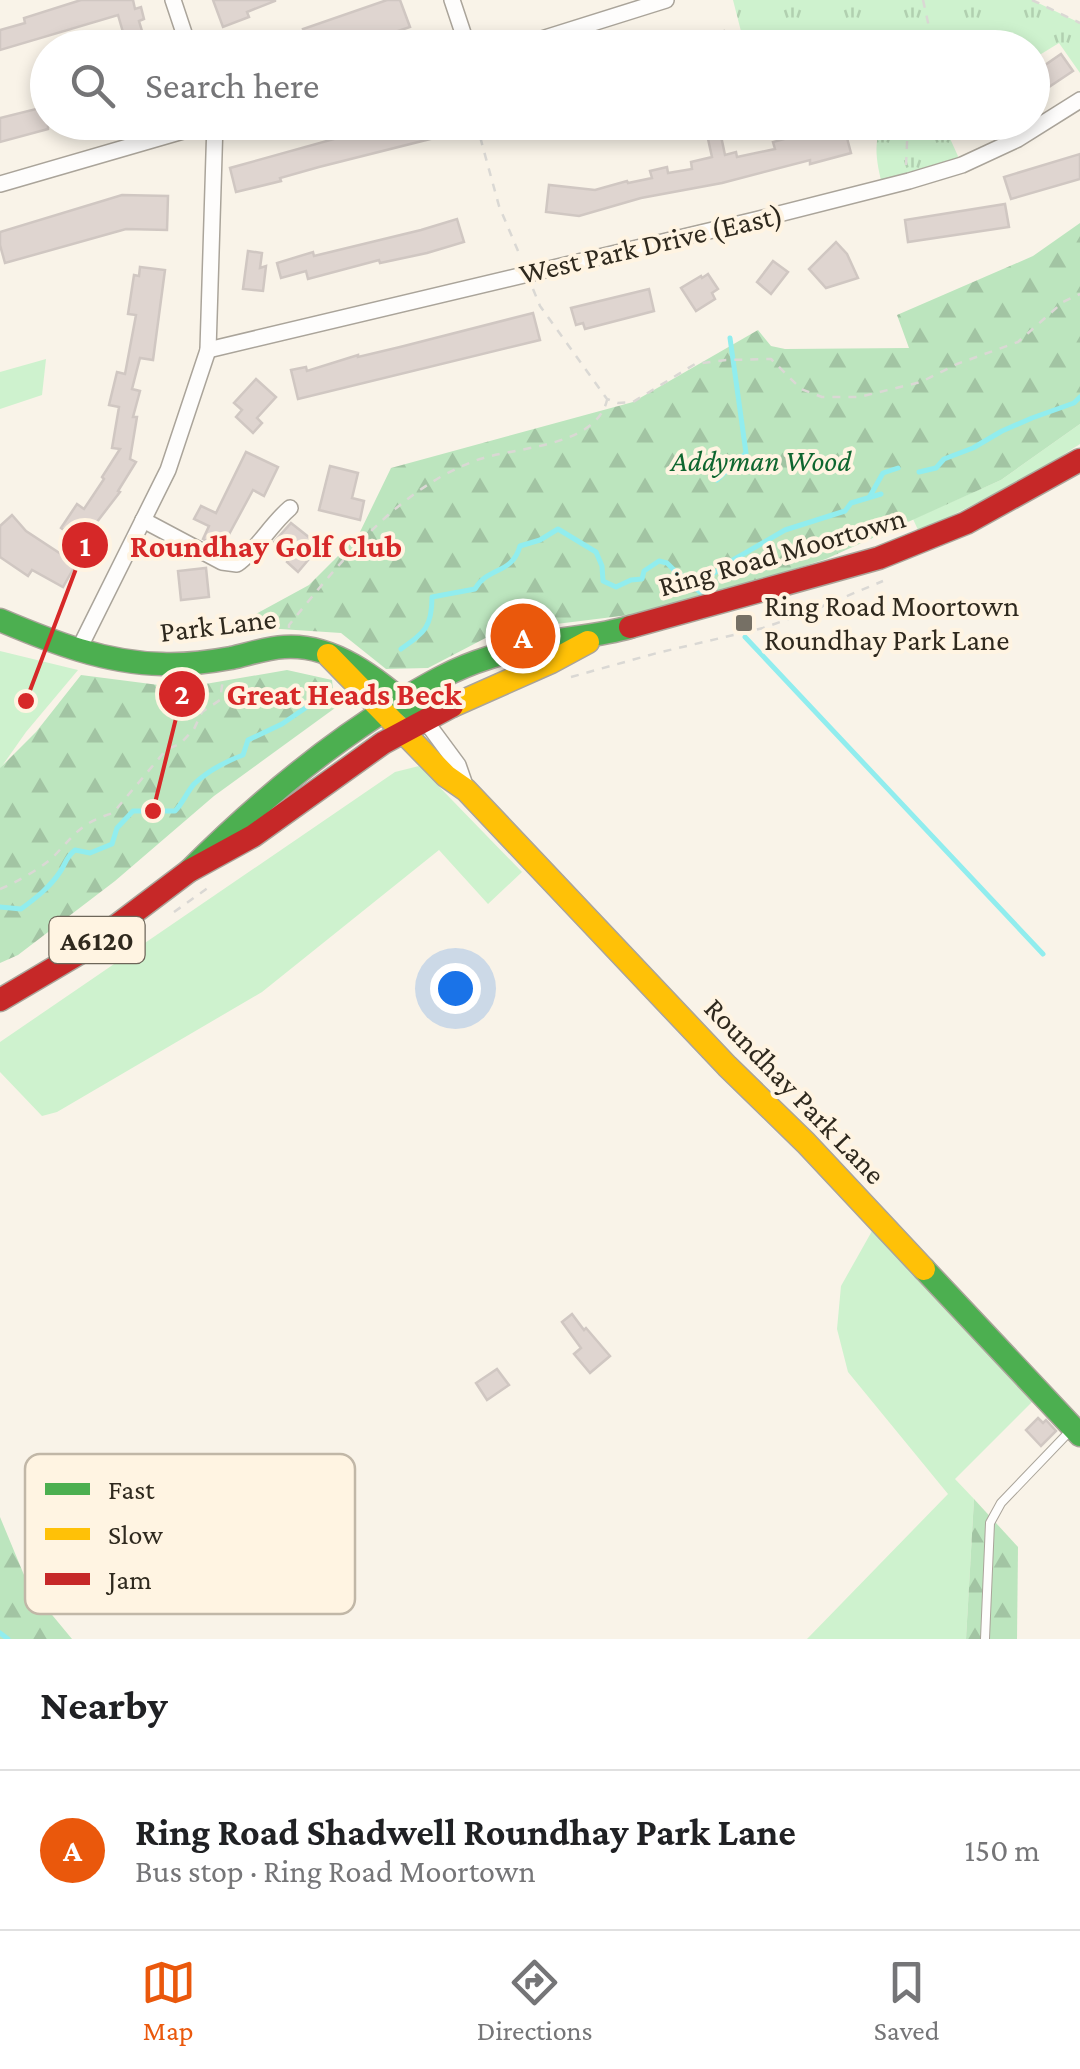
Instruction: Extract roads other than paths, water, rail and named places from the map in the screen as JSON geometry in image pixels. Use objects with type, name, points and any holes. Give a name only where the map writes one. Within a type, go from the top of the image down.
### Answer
[{"type":"main road","name":"Ring Road Moortown","points":[[392,704],[446,672],[487,658],[545,642],[602,635],[893,553],[993,509],[1080,460]]},
{"type":"main road","name":"Park Lane","points":[[0,620],[79,649],[152,664],[225,659],[287,646],[308,648],[353,664],[414,725]]},
{"type":"main road","name":"Ring Road Moortown","points":[[414,725],[602,635]]},
{"type":"main road","name":"A6120","points":[[0,1000],[83,951],[189,871],[240,820],[392,704]]},
{"type":"main road","name":"A6120","points":[[189,871],[253,836],[414,725]]},
{"type":"main road","name":"Roundhay Park Lane","points":[[414,725],[446,776],[466,790],[714,1052],[806,1142],[1077,1431]]},
{"type":"street","points":[[173,0],[183,30]]},
{"type":"street","points":[[452,0],[462,30]]},
{"type":"street","points":[[570,30],[666,0]]},
{"type":"street","name":"West Park Drive (East)","points":[[1050,119],[1080,100]]},
{"type":"street","points":[[0,184],[152,140]]},
{"type":"street","points":[[79,649],[168,470],[208,350],[214,140]]},
{"type":"street","name":"West Park Drive (East)","points":[[208,350],[909,181],[962,165],[1016,140]]},
{"type":"street","points":[[143,520],[222,562],[237,564],[290,508]]},
{"type":"lane","points":[[985,1639],[990,1523],[1002,1503],[1077,1431]]},
{"type":"waterway","points":[[717,480],[746,453],[730,338]]},
{"type":"waterway","points":[[919,472],[936,468],[944,459],[1080,397]]},
{"type":"waterway","points":[[870,496],[883,473],[898,468]]},
{"type":"waterway","points":[[401,649],[426,628],[432,597],[475,589],[511,562],[520,546],[558,529],[596,552],[603,581],[616,587],[642,579],[644,571],[659,561],[667,563],[680,576],[710,576],[785,530],[845,511],[851,503],[881,494]]},
{"type":"waterway","points":[[685,579],[703,595]]},
{"type":"waterway","points":[[745,637],[1043,954]]},
{"type":"waterway","points":[[0,907],[21,909],[27,905],[52,883],[75,850],[90,853],[112,844],[117,828],[133,811],[175,811],[200,779],[243,755],[248,740],[282,724],[320,698]]},
{"type":"waterway","points":[[0,1633],[8,1639]]},
{"type":"place","name":"Ring Road Moortown Roundhay Park Lane","points":[[744,623]]},
{"type":"place","name":"Ring Road Shadwell Roundhay Park Lane","points":[[523,636]]},
{"type":"place","name":"Roundhay Golf Club","points":[[26,701]]},
{"type":"place","name":"Great Heads Beck","points":[[153,811]]},
{"type":"park label","name":"Addyman Wood","points":[[761,461]]}]
